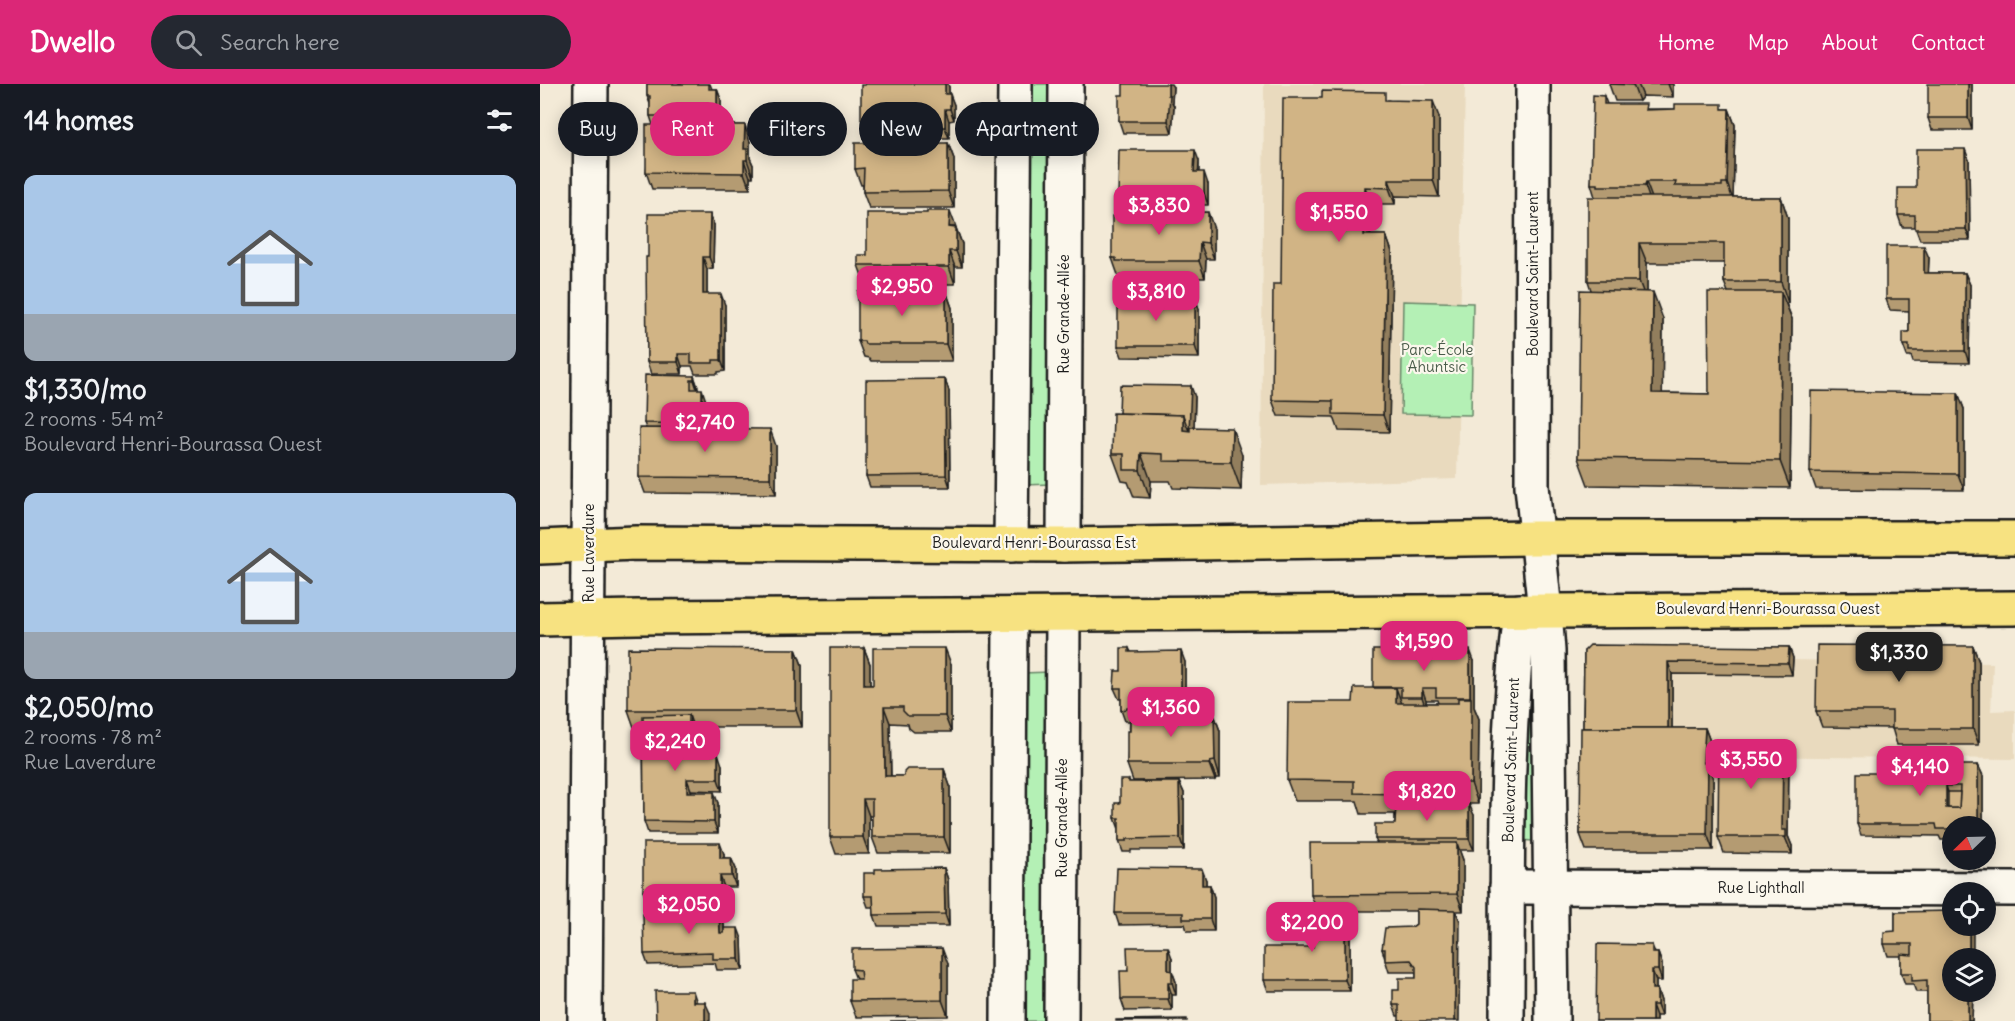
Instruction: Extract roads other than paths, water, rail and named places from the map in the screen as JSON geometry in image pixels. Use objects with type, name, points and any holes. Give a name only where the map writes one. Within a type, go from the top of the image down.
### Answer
[{"type":"main road","name":"Boulevard Henri-Bourassa Est","points":[[540,547],[762,543],[1064,545],[1533,538]]},
{"type":"main road","points":[[1533,538],[2015,538]]},
{"type":"main road","name":"Boulevard Henri-Bourassa Ouest","points":[[1533,611],[2015,608]]},
{"type":"main road","points":[[540,619],[1533,611]]},
{"type":"street","name":"Rue Laverdure","points":[[585,1021],[591,84]]},
{"type":"street","points":[[1011,544],[1015,84]]},
{"type":"street","name":"Rue Grande-Allée","points":[[1064,545],[1066,84]]},
{"type":"street","name":"Boulevard Saint-Laurent","points":[[1507,1021],[1511,722],[1533,611],[1533,84]]},
{"type":"street","name":"Boulevard Saint-Laurent","points":[[1533,611],[1548,651],[1552,1021]]},
{"type":"street","points":[[1008,1021],[1010,615]]},
{"type":"street","name":"Rue Grande-Allée","points":[[1061,1021],[1063,615]]},
{"type":"street","name":"Rue Lighthall","points":[[1507,887],[2015,889]]},
{"type":"park label","name":"Parc-École Ahuntsic","points":[[1437,358]]}]
